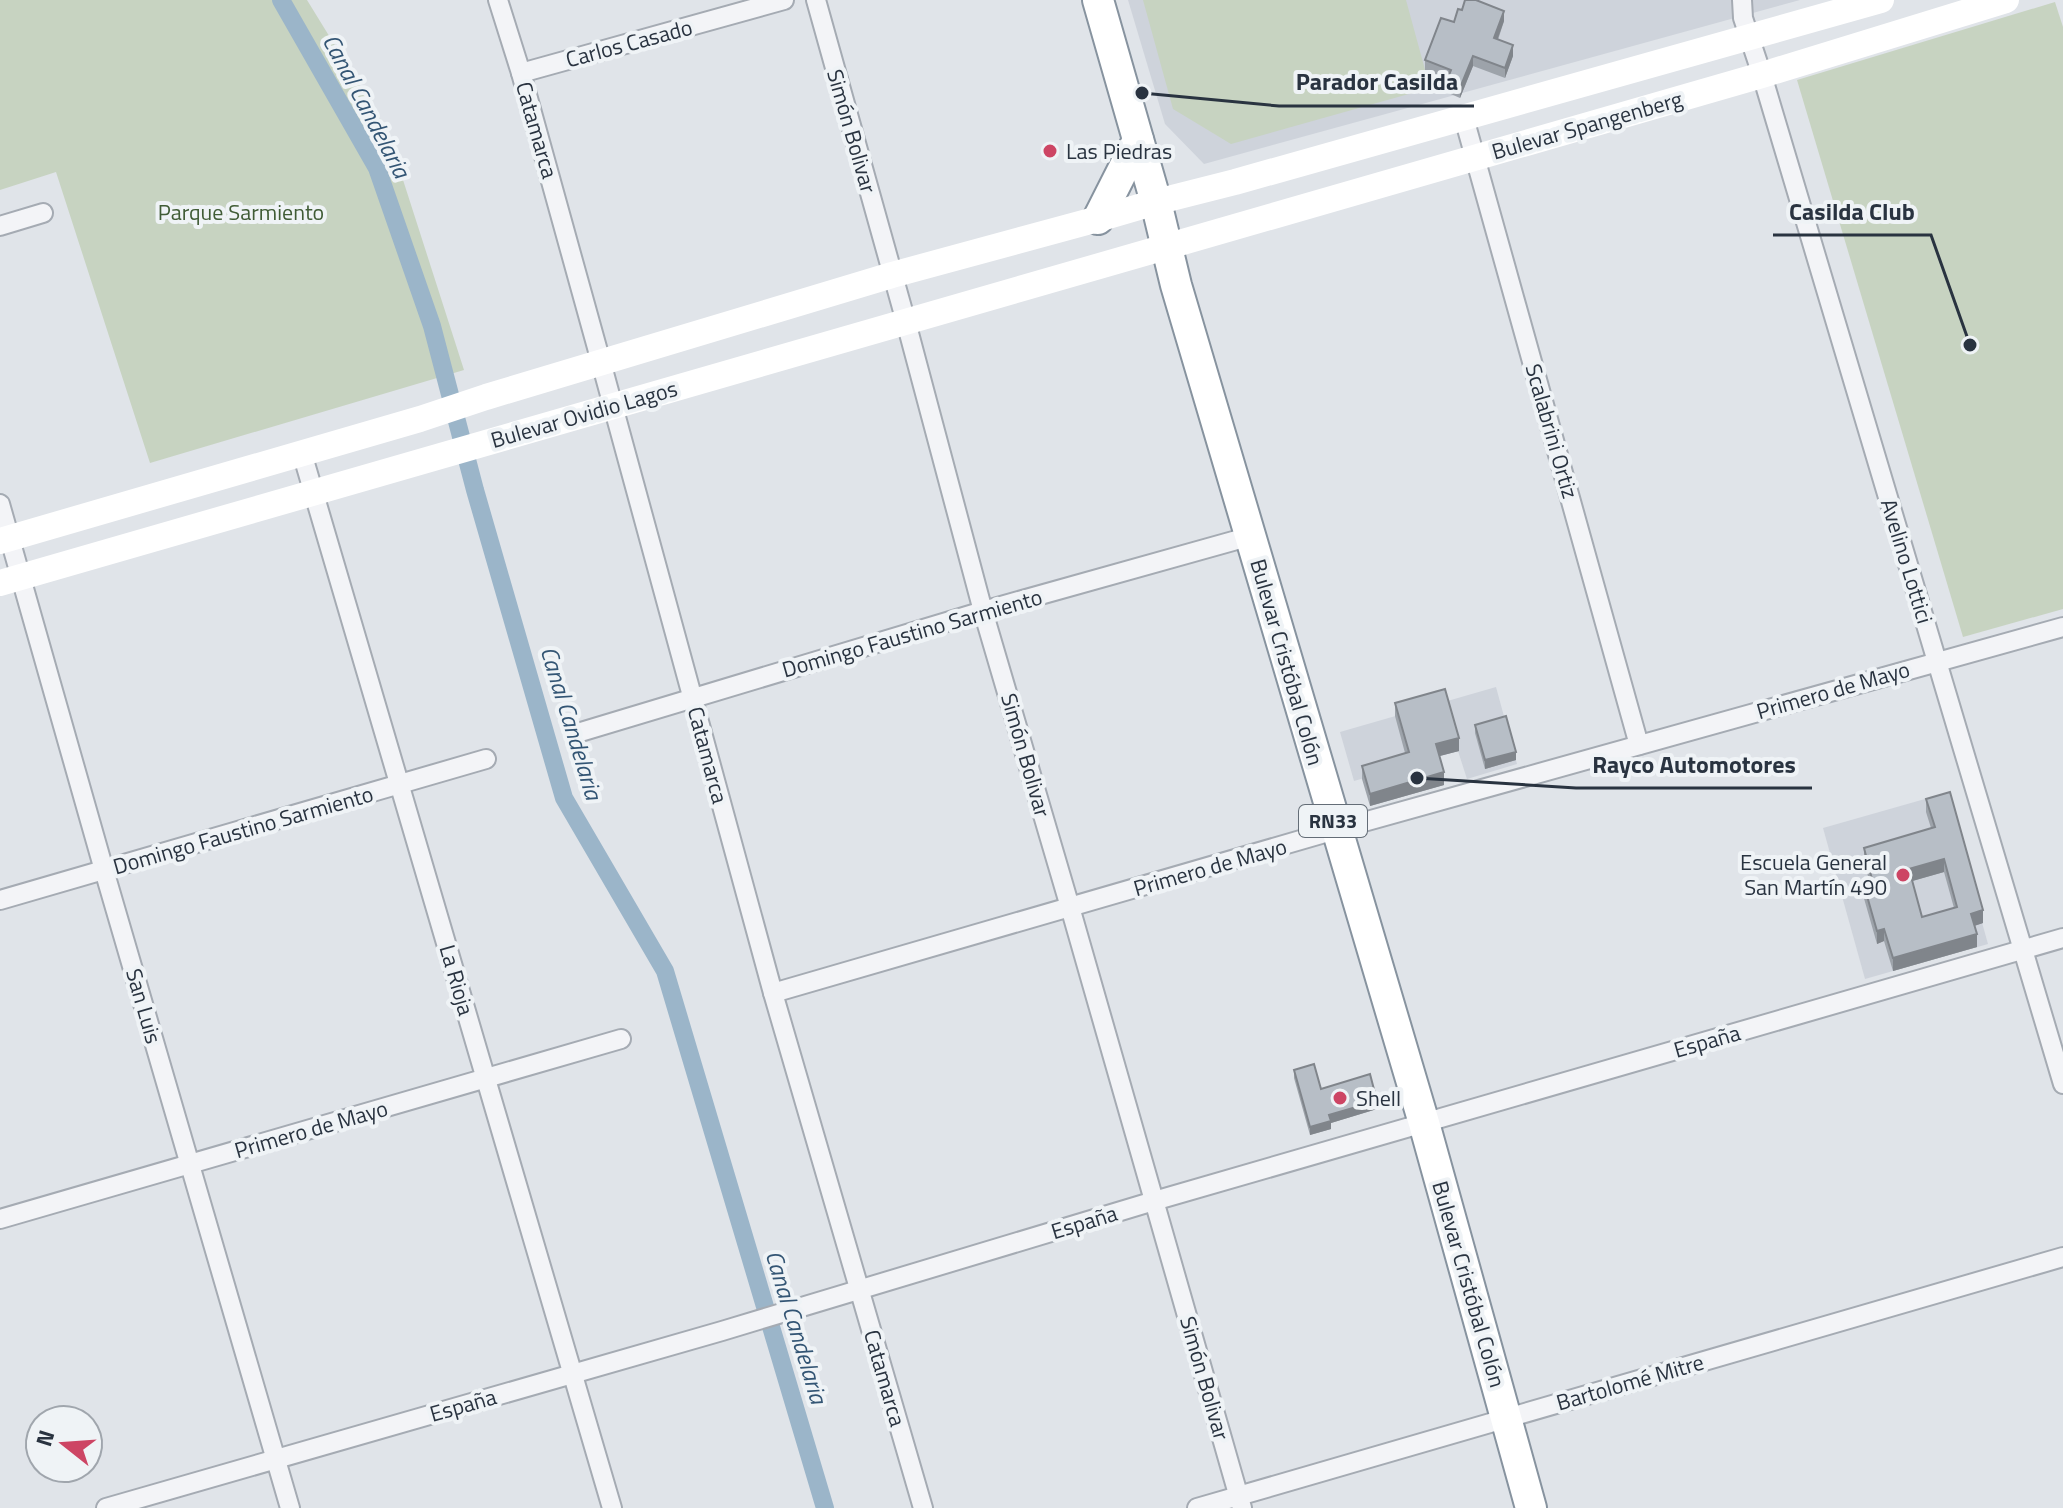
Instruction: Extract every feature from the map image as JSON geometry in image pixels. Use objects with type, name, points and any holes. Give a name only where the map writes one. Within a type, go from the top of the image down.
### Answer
[{"type":"highway","name":"Bulevar Cristóbal Colón","points":[[1098,0],[1156,202],[1176,285],[1424,1123],[1531,1508]]},
{"type":"highway","points":[[1098,219],[1138,140]]},
{"type":"main road","name":"Bulevar Spangenberg","points":[[1156,202],[1881,0]]},
{"type":"main road","name":"Bulevar Spangenberg","points":[[1167,245],[1762,75],[2006,0]]},
{"type":"main road","name":"Bulevar Ovidio Lagos","points":[[5,539],[420,419],[892,275],[1156,202]]},
{"type":"main road","name":"Bulevar Ovidio Lagos","points":[[11,580],[1167,245]]},
{"type":"street","name":"Catamarca","points":[[498,0],[521,73],[773,993],[923,1508]]},
{"type":"street","name":"Carlos Casado","points":[[521,73],[784,0]]},
{"type":"street","name":"Simón Bolivar","points":[[816,0],[983,611],[1240,1502]]},
{"type":"street","name":"Avelino Lottici","points":[[1742,0],[1743,18],[2063,1084]]},
{"type":"street","name":"Scalabrini Ortiz","points":[[1464,118],[1639,745]]},
{"type":"street","points":[[0,226],[43,213]]},
{"type":"street","name":"La Rioja","points":[[302,453],[612,1508]]},
{"type":"street","name":"San Luis","points":[[0,504],[11,580],[104,870],[290,1508]]},
{"type":"street","name":"Domingo Faustino Sarmiento","points":[[574,734],[983,611],[1251,536]]},
{"type":"street","name":"Primero de Mayo","points":[[773,993],[1335,830],[2063,627]]},
{"type":"street","name":"Domingo Faustino Sarmiento","points":[[0,900],[486,759]]},
{"type":"street","name":"España","points":[[106,1508],[2063,938]]},
{"type":"street","name":"Primero de Mayo","points":[[0,1219],[621,1039]]},
{"type":"street","name":"Bartolomé Mitre","points":[[1197,1508],[1240,1502],[1506,1417],[2063,1257]]},
{"type":"shaded area","points":[[1128,0],[1800,0],[1204,164],[1165,124]]},
{"type":"shaded area","points":[[1496,687],[1517,764],[1467,779],[1458,751],[1354,781],[1340,732]]},
{"type":"shaded area","name":"Escuela General San Martín 490","points":[[1946,793],[1988,944],[1865,979],[1823,828]]},
{"type":"green space","name":"Parque Sarmiento","points":[[0,0],[307,0],[387,130],[464,370],[150,463],[56,172],[0,190]]},
{"type":"green space","points":[[1143,0],[1406,0],[1430,88],[1231,144],[1173,109]]},
{"type":"green space","points":[[2055,2],[2063,27],[2063,609],[1963,637],[1797,80]]},
{"type":"building","points":[[1465,0],[1476,0],[1504,11],[1494,38],[1513,45],[1505,68],[1473,56],[1460,88],[1446,82],[1451,70],[1425,60],[1441,18],[1454,22]]},
{"type":"building","points":[[1445,689],[1459,738],[1436,744],[1444,772],[1370,794],[1362,766],[1409,752],[1395,703]]},
{"type":"building","points":[[1506,716],[1516,752],[1485,760],[1475,725]]},
{"type":"building","points":[[1950,792],[1983,910],[1971,914],[1977,934],[1893,958],[1884,929],[1877,931],[1863,882],[1872,879],[1864,848],[1935,827],[1926,799]],"holes":[[[1944,859],[1957,907],[1922,917],[1909,869]]]},
{"type":"building","points":[[1314,1064],[1321,1089],[1370,1074],[1377,1101],[1329,1115],[1331,1121],[1310,1127],[1294,1070]]},
{"type":"waterway","name":"Canal Candelaria","points":[[281,0],[377,168],[432,326],[475,490],[564,798],[665,971],[825,1508]]},
{"type":"place","name":"Parador Casilda","points":[[1142,93]]},
{"type":"place","name":"Las Piedras","points":[[1050,151]]},
{"type":"place","name":"Casilda Club","points":[[1970,345]]},
{"type":"place","name":"Rayco Automotores","points":[[1417,778]]},
{"type":"place","name":"Escuela General San Martín 490","points":[[1903,875]]},
{"type":"place","name":"Shell","points":[[1340,1098]]}]
